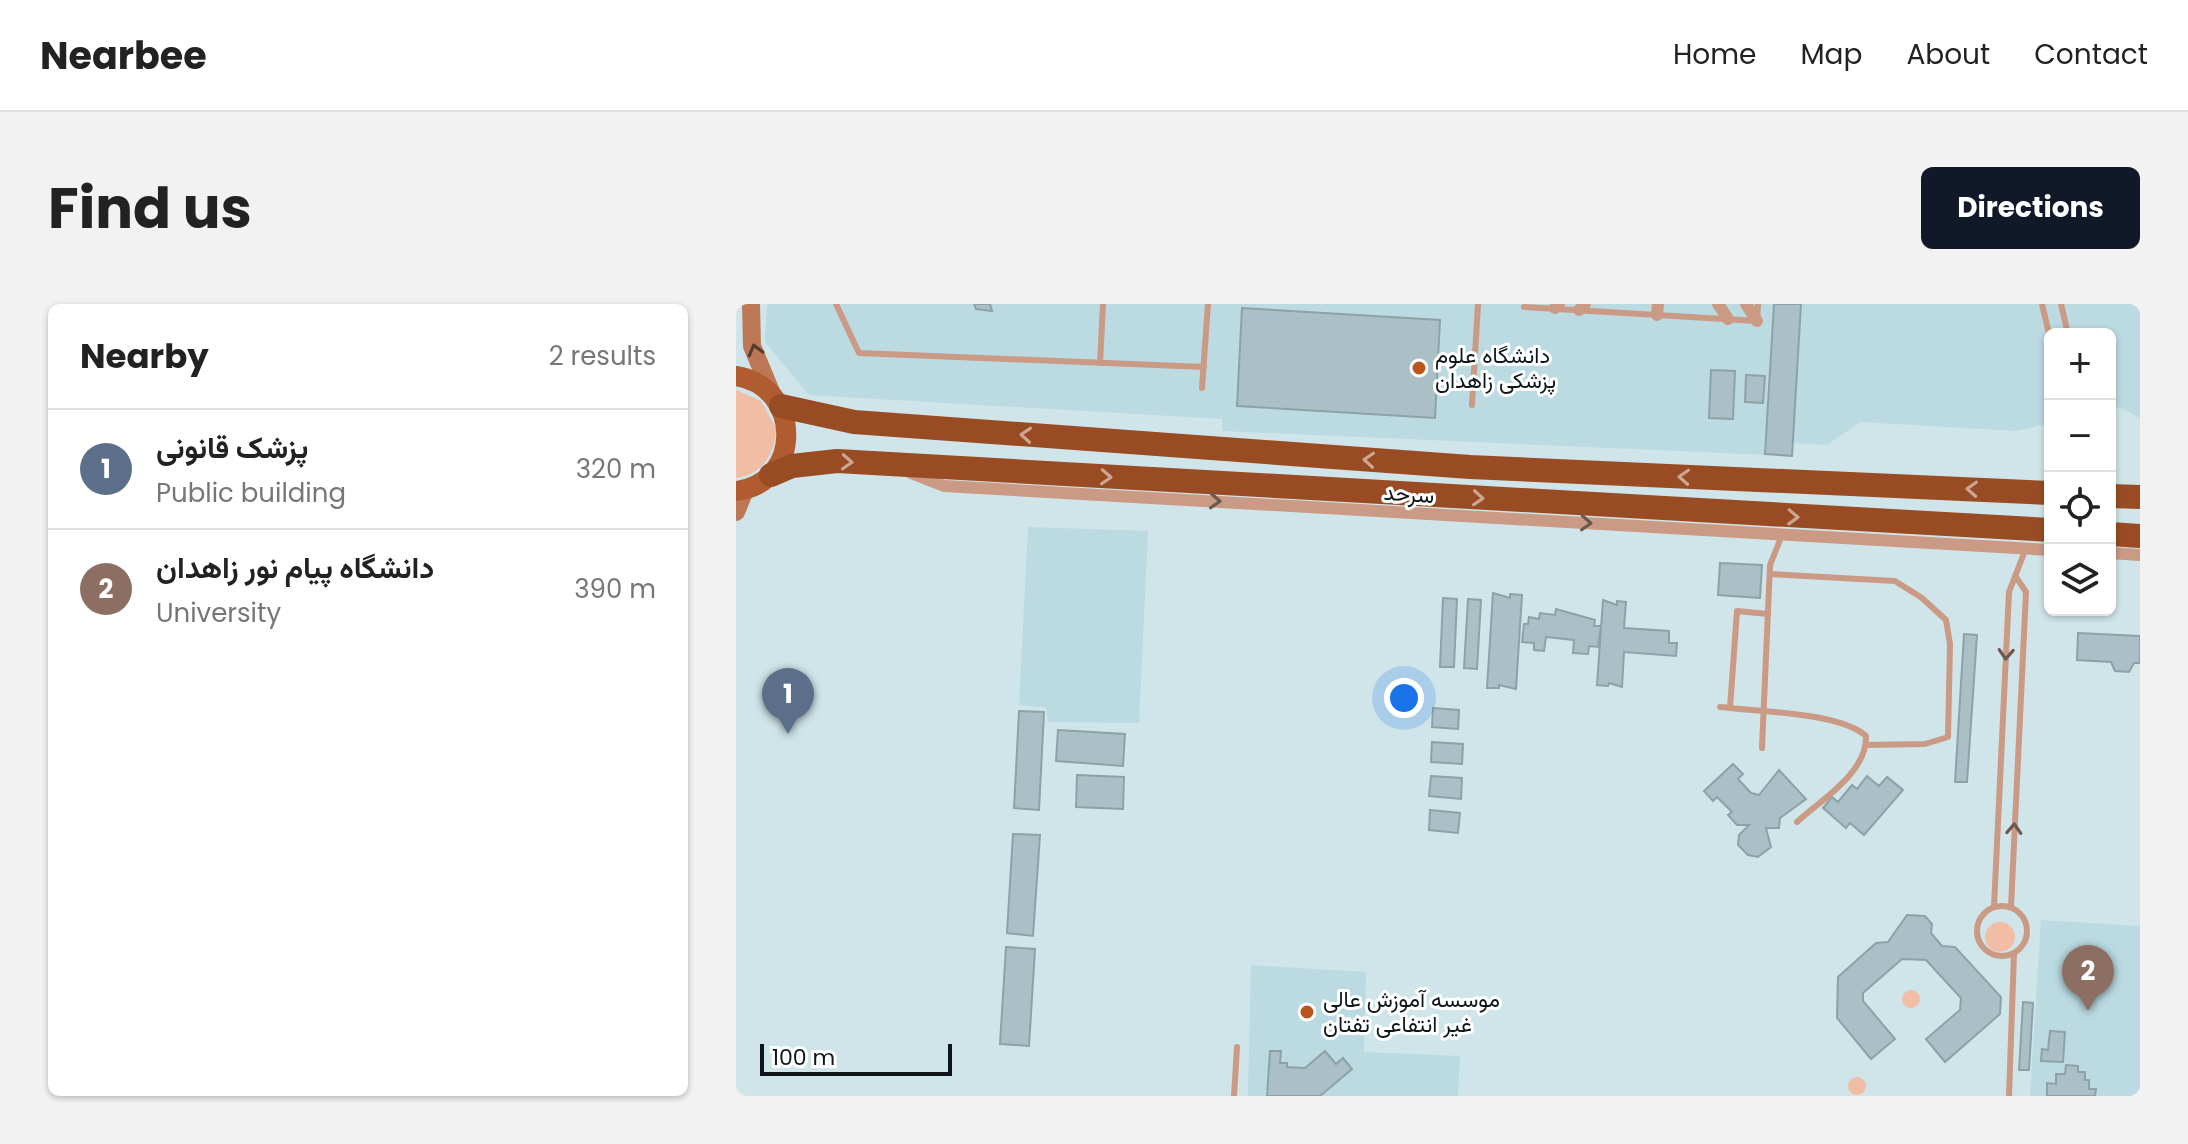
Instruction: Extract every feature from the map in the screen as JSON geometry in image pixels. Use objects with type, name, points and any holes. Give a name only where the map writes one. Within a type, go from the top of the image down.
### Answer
[{"type":"highway","name":"سرحد","points":[[777,400],[854,422],[1470,467],[2044,493]]},
{"type":"highway","name":"سرحد","points":[[771,475],[812,463],[889,465],[2044,530]]},
{"type":"highway","points":[[2116,496],[2140,497]]},
{"type":"highway","points":[[2116,534],[2140,536]]},
{"type":"main road","points":[[736,512],[740,490],[771,475],[786,450],[787,420],[752,346],[751,304]]},
{"type":"main road","points":[[736,376],[761,384],[777,400]]},
{"type":"street","points":[[1718,304],[1728,319]]},
{"type":"street","points":[[1746,304],[1757,321]]},
{"type":"street","points":[[889,465],[944,486],[2044,550]]},
{"type":"street","points":[[2116,553],[2140,555]]},
{"type":"lane","points":[[836,304],[859,353],[1204,367]]},
{"type":"lane","points":[[1100,363],[1103,304]]},
{"type":"lane","points":[[1202,388],[1208,304]]},
{"type":"lane","points":[[1472,405],[1478,304]]},
{"type":"lane","points":[[1524,307],[1556,305],[1658,309],[1757,321],[1758,304]]},
{"type":"lane","points":[[2042,304],[2048,328]]},
{"type":"lane","points":[[2061,304],[2067,328]]},
{"type":"lane","points":[[1762,748],[1770,574],[1782,535]]},
{"type":"lane","points":[[2016,577],[2026,592],[2011,907],[2027,925],[2025,941],[2014,953],[2006,956],[1990,953],[1979,941],[1977,924],[1994,907],[2009,592],[2026,548]]},
{"type":"lane","points":[[1770,574],[1895,581],[1922,598],[1946,620],[1950,644],[1948,737],[1925,744],[1866,745]]},
{"type":"lane","points":[[1730,708],[1737,611],[1768,614]]},
{"type":"lane","points":[[1720,707],[1856,727],[1866,736],[1867,753],[1851,774],[1797,822]]},
{"type":"lane","points":[[1994,907],[2011,907]]},
{"type":"lane","points":[[2009,1096],[2014,953]]},
{"type":"lane","points":[[1234,1096],[1237,1047]]},
{"type":"shaded area","name":"دانشگاه علوم پزشکی زاهدان","points":[[767,304],[2140,304],[2140,418],[2116,408],[2116,328],[2044,328],[2044,424],[2017,431],[1860,422],[1827,445],[1793,443],[1792,456],[1222,431],[1222,419],[809,395],[765,342]]},
{"type":"shaded area","points":[[736,390],[761,401],[776,428],[766,461],[754,472],[736,478]]},
{"type":"shaded area","points":[[1028,527],[1148,531],[1139,723],[1048,722],[1046,708],[1019,705]]},
{"type":"shaded area","points":[[2041,920],[2140,926],[2140,1096],[2030,1096]]},
{"type":"shaded area","points":[[2000,922],[2006,923],[2014,931],[2014,943],[2006,951],[2000,952],[1994,951],[1986,943],[1985,937],[1986,931],[1994,923]]},
{"type":"shaded area","name":"موسسه آموزش عالی غیر انتفاعی تفتان","points":[[1251,965],[1366,972],[1364,1052],[1460,1056],[1458,1096],[1248,1096]]},
{"type":"shaded area","points":[[1911,990],[1920,999],[1911,1008],[1902,999]]},
{"type":"shaded area","points":[[1857,1077],[1866,1086],[1857,1095],[1848,1086]]},
{"type":"building","points":[[974,304],[990,304],[992,311],[976,309]]},
{"type":"building","points":[[1774,304],[1801,304],[1792,456],[1765,454]]},
{"type":"building","points":[[1242,308],[1440,320],[1435,418],[1237,406]]},
{"type":"building","points":[[1711,370],[1735,371],[1733,419],[1709,418]]},
{"type":"building","points":[[1746,375],[1765,376],[1763,403],[1745,402]]},
{"type":"building","points":[[1720,563],[1762,565],[1760,598],[1718,595]]},
{"type":"building","points":[[1493,593],[1510,598],[1510,594],[1522,595],[1516,689],[1499,685],[1499,688],[1487,688]]},
{"type":"building","points":[[1443,598],[1457,599],[1454,667],[1440,667]]},
{"type":"building","points":[[1468,599],[1481,600],[1477,669],[1464,668]]},
{"type":"building","points":[[1603,600],[1617,605],[1617,601],[1626,602],[1624,628],[1669,631],[1669,643],[1677,643],[1676,656],[1624,652],[1622,687],[1609,683],[1608,686],[1597,685]]},
{"type":"building","points":[[1556,609],[1595,620],[1594,626],[1601,626],[1598,647],[1589,646],[1588,654],[1573,653],[1574,640],[1546,637],[1544,651],[1534,650],[1534,643],[1522,642],[1524,624],[1528,624],[1529,617],[1539,619],[1540,613],[1555,615]]},
{"type":"building","points":[[2078,633],[2140,636],[2140,663],[2134,663],[2129,672],[2115,671],[2111,662],[2077,660]]},
{"type":"building","points":[[1964,634],[1977,635],[1967,782],[1955,782]]},
{"type":"building","points":[[1433,708],[1459,710],[1458,729],[1432,727]]},
{"type":"building","points":[[1019,711],[1044,712],[1039,810],[1014,808]]},
{"type":"building","points":[[1058,730],[1125,734],[1123,766],[1056,761]]},
{"type":"building","points":[[1432,742],[1463,744],[1462,764],[1431,762]]},
{"type":"building","points":[[1733,764],[1743,774],[1738,779],[1751,793],[1759,795],[1779,770],[1806,799],[1780,818],[1779,828],[1766,828],[1771,847],[1758,857],[1748,855],[1738,845],[1739,835],[1749,825],[1737,825],[1728,815],[1732,812],[1717,797],[1713,801],[1704,791]]},
{"type":"building","points":[[1077,775],[1124,777],[1123,809],[1076,807]]},
{"type":"building","points":[[1431,776],[1462,778],[1461,799],[1429,796]]},
{"type":"building","points":[[1867,776],[1879,786],[1887,777],[1903,790],[1864,835],[1850,823],[1846,828],[1823,808],[1832,797],[1838,802],[1852,785],[1857,789]]},
{"type":"building","points":[[1430,810],[1460,813],[1458,833],[1429,830]]},
{"type":"building","points":[[1013,834],[1040,835],[1033,936],[1007,933]]},
{"type":"building","points":[[1907,915],[1925,916],[1932,924],[1931,933],[1942,946],[1955,947],[2001,997],[2000,1014],[1945,1062],[1926,1039],[1960,1010],[1961,998],[1926,960],[1902,959],[1863,993],[1863,1001],[1895,1039],[1871,1059],[1837,1018],[1838,977],[1876,943],[1888,942]]},
{"type":"building","points":[[1006,947],[1035,949],[1029,1046],[1000,1044]]},
{"type":"building","points":[[2023,1002],[2033,1003],[2029,1070],[2019,1070]]},
{"type":"building","points":[[2050,1031],[2065,1032],[2063,1062],[2041,1061],[2042,1049],[2048,1050]]},
{"type":"building","points":[[1270,1051],[1281,1051],[1280,1063],[1287,1063],[1287,1067],[1305,1068],[1325,1051],[1336,1064],[1343,1058],[1352,1069],[1320,1096],[1267,1096]]},
{"type":"building","points":[[2066,1065],[2078,1066],[2078,1072],[2085,1072],[2089,1089],[2096,1089],[2095,1096],[2047,1096],[2047,1083],[2056,1084],[2056,1074],[2065,1074]]},
{"type":"place","name":"دانشگاه علوم پزشکی زاهدان","points":[[1419,368]]},
{"type":"place","name":"پزشک قانونی","points":[[788,734]]},
{"type":"place","name":"دانشگاه پیام نور زاهدان","points":[[2088,1011]]},
{"type":"place","name":"موسسه آموزش عالی غیر انتفاعی تفتان","points":[[1307,1012]]}]
